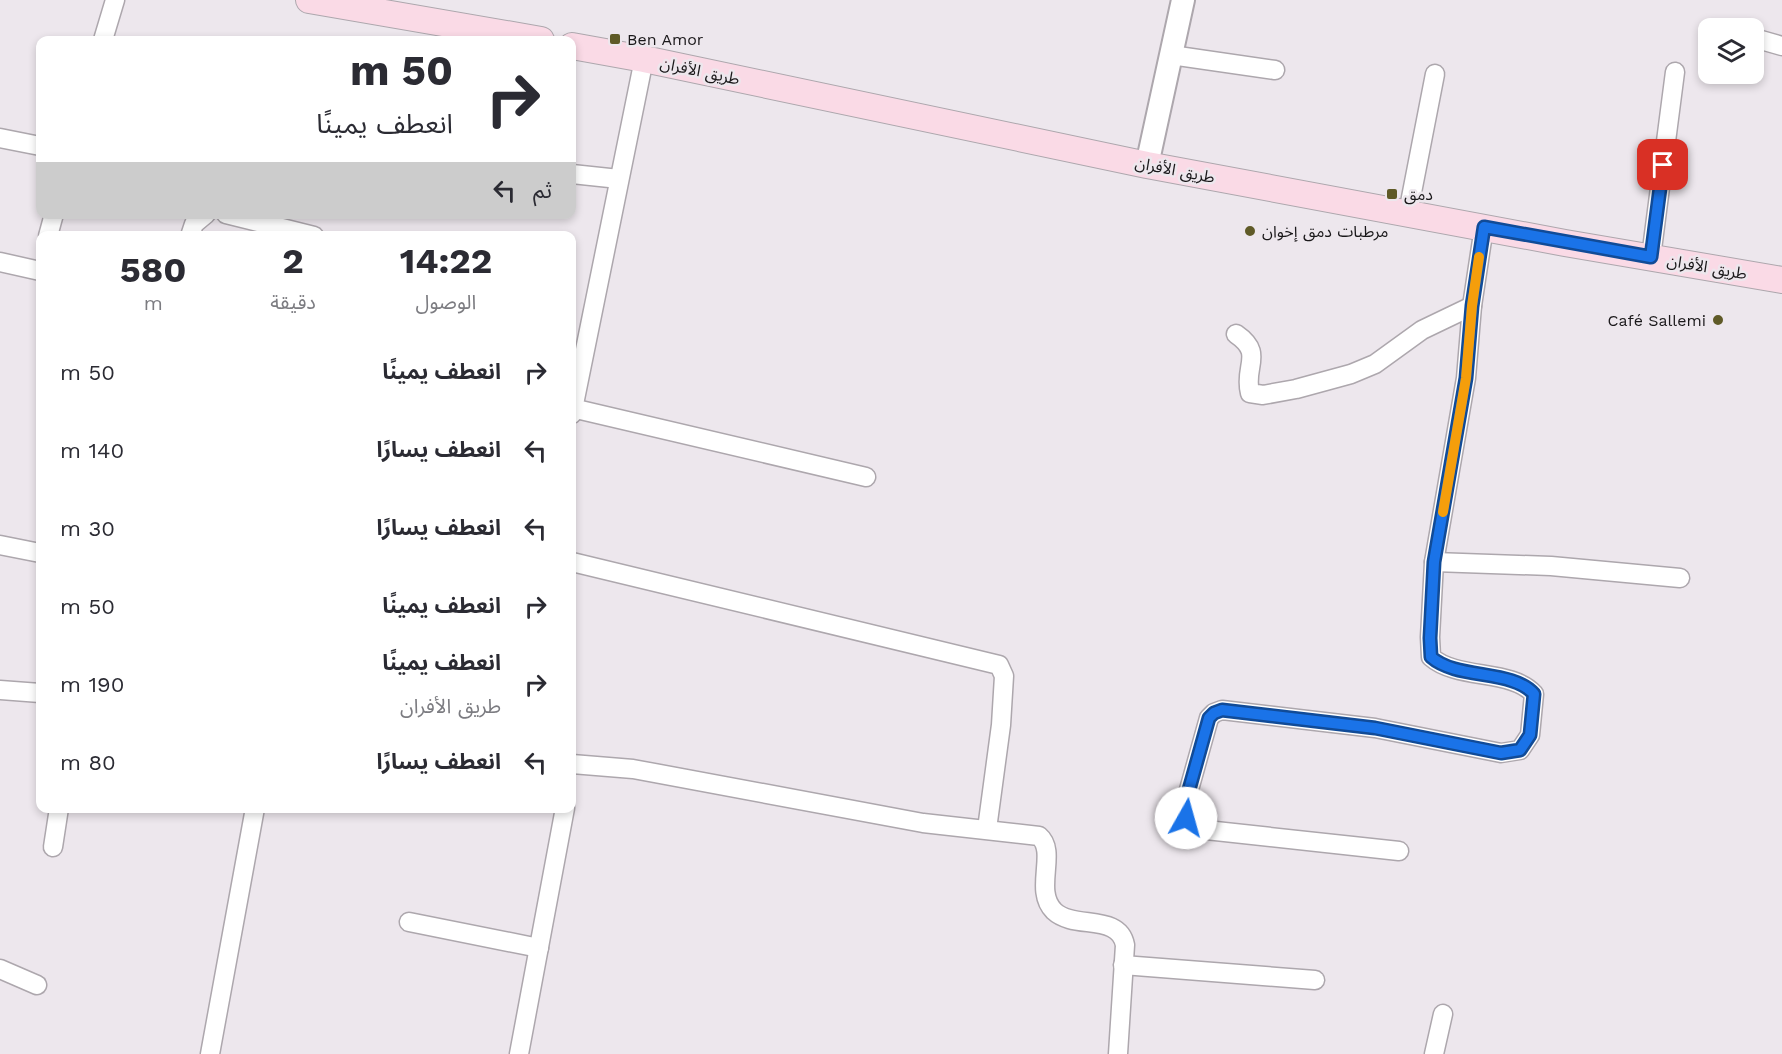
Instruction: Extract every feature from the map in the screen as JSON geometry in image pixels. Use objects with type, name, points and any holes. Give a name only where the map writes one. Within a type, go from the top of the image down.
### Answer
[{"type":"main road","points":[[309,0],[404,8],[524,36]]},
{"type":"main road","name":"طريق الأفران","points":[[576,47],[1147,165],[1782,280]]},
{"type":"street","points":[[104,36],[115,0]]},
{"type":"street","points":[[1147,165],[1183,0]]},
{"type":"street","points":[[1764,41],[1782,46]]},
{"type":"street","points":[[1171,55],[1275,70]]},
{"type":"street","points":[[576,390],[644,59]]},
{"type":"street","points":[[1651,257],[1675,72]]},
{"type":"street","points":[[1408,213],[1435,74]]},
{"type":"street","points":[[0,138],[36,145]]},
{"type":"street","points":[[576,174],[619,179]]},
{"type":"street","points":[[192,231],[194,224],[200,219]]},
{"type":"street","points":[[246,219],[294,231]]},
{"type":"street","points":[[1399,851],[1197,829],[1186,818],[1185,804],[1209,718],[1222,710],[1375,728],[1501,753],[1520,750],[1530,735],[1534,694],[1528,687],[1441,666],[1431,657],[1434,562],[1466,378],[1472,306],[1484,227]]},
{"type":"street","points":[[0,262],[36,267]]},
{"type":"street","points":[[1236,334],[1247,342],[1251,349],[1248,387],[1250,393],[1263,395],[1296,389],[1351,374],[1375,364],[1422,330],[1472,306]]},
{"type":"street","points":[[576,411],[866,477]]},
{"type":"street","points":[[0,545],[36,552]]},
{"type":"street","points":[[1434,562],[1551,566],[1680,578]]},
{"type":"street","points":[[576,563],[999,665],[1004,676],[1001,725],[987,829]]},
{"type":"street","points":[[0,690],[36,693]]},
{"type":"street","points":[[576,764],[633,769],[923,823],[1032,834],[1043,840],[1046,852],[1045,892],[1049,905],[1057,914],[1075,921],[1112,926],[1120,931],[1125,945],[1118,1054]]},
{"type":"street","points":[[53,847],[58,813]]},
{"type":"street","points":[[210,1054],[254,813]]},
{"type":"street","points":[[519,1054],[564,813]]},
{"type":"street","points":[[409,922],[539,948]]},
{"type":"street","points":[[1123,965],[1315,980]]},
{"type":"street","points":[[0,969],[38,985]]},
{"type":"street","points":[[1434,1054],[1443,1014]]},
{"type":"slow traffic","points":[[1443,512],[1466,378],[1479,257]]},
{"type":"place","name":"Ben Amor","points":[[615,39]]},
{"type":"place","name":"دمق","points":[[1392,194]]},
{"type":"place","name":"مرطبات دمق إخوان","points":[[1250,231]]},
{"type":"place","name":"Café Sallemi","points":[[1718,320]]},
{"type":"route","points":[[1186,818],[1185,804],[1209,718],[1222,710],[1375,728],[1501,753],[1520,750],[1530,735],[1534,694],[1528,687],[1441,666],[1431,657],[1434,562],[1466,378],[1472,306],[1484,227],[1651,257],[1663,165]]}]
